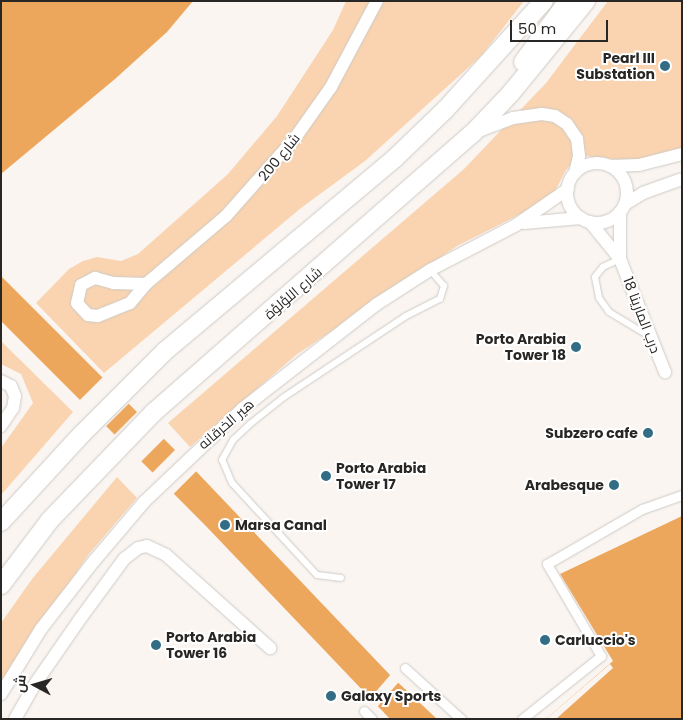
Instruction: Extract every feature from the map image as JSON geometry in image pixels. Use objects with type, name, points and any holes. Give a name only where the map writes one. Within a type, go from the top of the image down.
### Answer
[{"type":"main road","points":[[1,522],[129,385],[201,320],[394,159],[508,43],[544,1]]},
{"type":"main road","points":[[491,113],[505,86],[568,1]]},
{"type":"main road","name":"شارع اللؤلؤة","points":[[1,585],[50,520],[154,412],[472,134],[586,1]]},
{"type":"street","name":"شارع 200","points":[[146,284],[114,283],[95,278],[81,286],[77,303],[88,315],[106,314],[130,303],[146,284],[199,242],[261,179],[331,87],[377,1]]},
{"type":"street","points":[[472,134],[513,118],[542,114],[555,116],[568,124],[577,139],[579,156],[568,189],[570,205],[585,220],[606,222],[643,193],[682,180]]},
{"type":"street","points":[[575,172],[591,164],[610,166],[639,165],[682,154]]},
{"type":"street","points":[[610,166],[625,182],[623,208]]},
{"type":"street","name":"هير الخرقانه","points":[[1,694],[41,629],[144,502],[192,454],[294,366],[377,304],[430,270],[516,225],[568,189]]},
{"type":"street","name":"درب المارينا 18","points":[[620,259],[623,208]]},
{"type":"street","name":"درب المارينا 18","points":[[585,220],[620,259],[649,336],[665,372]]},
{"type":"street","name":"هير الخرقانه","points":[[516,225],[585,220]]},
{"type":"street","points":[[1,380],[11,386],[15,396],[13,408],[1,426]]},
{"type":"street","points":[[522,719],[600,656],[547,564],[642,510],[682,495]]},
{"type":"street","points":[[15,719],[35,684],[80,619],[124,559],[138,548],[147,546],[166,555],[270,648]]},
{"type":"street","points":[[405,668],[461,719]]},
{"type":"street","points":[[364,711],[372,719]]},
{"type":"lane","points":[[620,259],[603,267],[595,277],[599,298],[609,312],[649,336]]},
{"type":"lane","points":[[341,578],[317,575],[232,483],[222,460],[233,440],[284,397],[406,316],[440,299],[444,286],[430,270]]},
{"type":"shaded area","points":[[1,1],[193,1],[167,32],[115,79],[1,174]]},
{"type":"shaded area","points":[[346,1],[524,1],[481,56],[365,161],[301,208],[104,373],[36,303],[69,269],[83,261],[97,257],[121,261],[138,254],[228,174],[277,116],[333,30]]},
{"type":"shaded area","points":[[608,1],[682,1],[682,150],[629,161],[586,156],[575,161],[566,170],[555,191],[536,206],[457,246],[296,355],[190,447],[168,423],[464,169],[546,83]]},
{"type":"shaded area","points":[[1,276],[192,467],[390,675],[437,719],[390,719],[203,523],[1,321]]},
{"type":"shaded area","points":[[1,341],[73,412],[1,495],[1,448],[33,403],[21,374],[1,364]]},
{"type":"shaded area","points":[[117,477],[137,498],[89,554],[1,681],[1,623],[32,579]]},
{"type":"shaded area","points":[[682,516],[682,719],[546,719],[613,661],[560,574]]},
{"type":"pier","points":[[105,375],[131,401],[104,428],[78,402]]},
{"type":"pier","points":[[139,410],[166,437],[140,463],[113,436]]},
{"type":"pier","points":[[177,448],[198,469],[172,495],[151,474]]},
{"type":"pier","points":[[610,664],[613,668],[556,719],[546,719]]},
{"type":"pier","points":[[392,673],[400,680],[377,707],[369,699]]},
{"type":"place","name":"Pearl III Substation","points":[[665,66]]},
{"type":"place","name":"Porto Arabia Tower 18","points":[[576,347]]},
{"type":"place","name":"Subzero cafe","points":[[648,433]]},
{"type":"place","name":"Porto Arabia Tower 17","points":[[326,476]]},
{"type":"place","name":"Arabesque","points":[[614,485]]},
{"type":"place","name":"Marsa Canal","points":[[225,525]]},
{"type":"place","name":"Carluccio's","points":[[545,640]]},
{"type":"place","name":"Porto Arabia Tower 16","points":[[156,645]]},
{"type":"place","name":"Galaxy Sports","points":[[331,696]]}]
